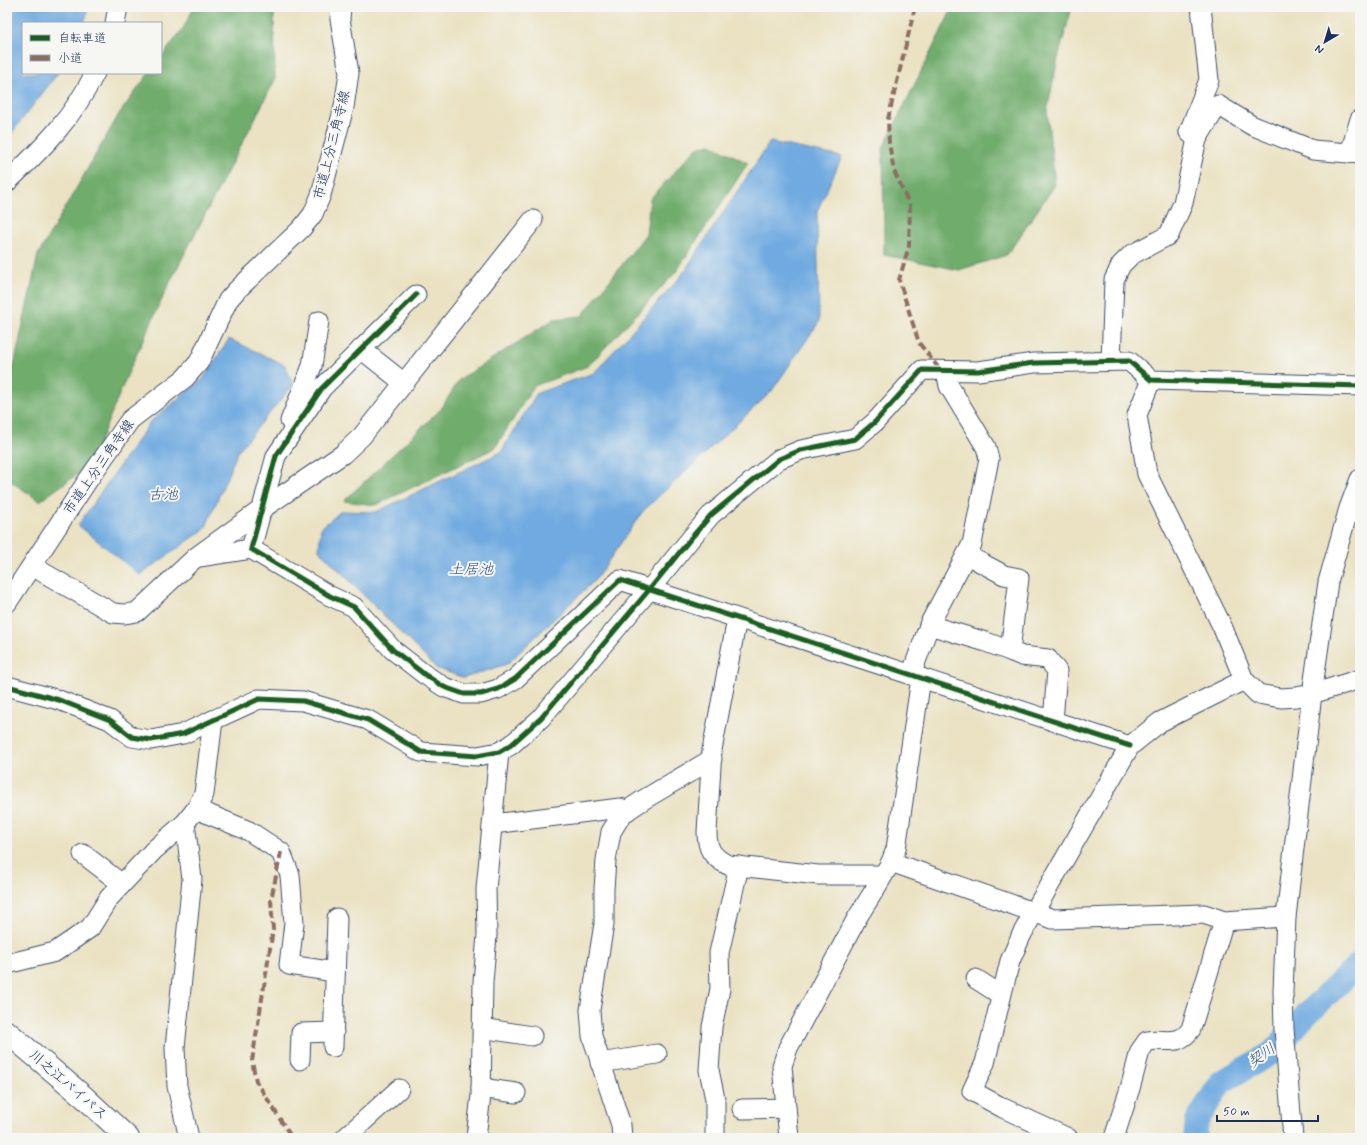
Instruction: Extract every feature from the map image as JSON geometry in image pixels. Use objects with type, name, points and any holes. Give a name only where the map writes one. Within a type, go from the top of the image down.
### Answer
[{"type":"highway","name":"川之江バイパス","points":[[7,1032],[84,1097],[128,1138]]},
{"type":"street","points":[[115,22],[118,7]]},
{"type":"street","name":"市道上分三角寺線","points":[[7,603],[88,480],[130,420],[185,378],[194,368],[199,362],[228,300],[302,228],[313,214],[321,195],[344,107],[349,73],[340,19],[341,7]]},
{"type":"street","points":[[1197,139],[1189,132],[1209,80],[1201,7]]},
{"type":"street","points":[[7,182],[36,155],[61,127],[87,90],[95,74]]},
{"type":"street","points":[[1110,361],[1114,280],[1121,264],[1131,255],[1169,235],[1183,203],[1197,139],[1218,105],[1251,125],[1313,150],[1355,154],[1360,119]]},
{"type":"street","points":[[32,566],[113,613],[125,614],[138,612],[196,557],[262,509],[343,454],[362,436],[533,220]]},
{"type":"street","points":[[276,456],[322,388],[416,295]]},
{"type":"street","points":[[251,549],[276,456],[312,366],[319,321]]},
{"type":"street","points":[[361,349],[404,383]]},
{"type":"street","points":[[7,686],[59,700],[110,720],[132,738],[151,740],[183,734],[259,699],[303,701],[368,720],[421,752],[478,756],[500,752],[511,745],[541,718],[649,590],[692,536],[711,516],[779,459],[801,450],[855,438],[876,422],[922,370],[978,371],[1034,363],[1129,361],[1151,380],[1360,386]]},
{"type":"street","points":[[789,1138],[782,1066],[788,1048],[857,918],[887,869],[896,849],[916,676],[929,625],[972,544],[989,459],[986,447],[949,386],[946,371]]},
{"type":"street","points":[[1151,380],[1137,416],[1147,474],[1222,626],[1244,680],[1258,694],[1281,698],[1312,694],[1360,679]]},
{"type":"street","points":[[1293,1138],[1284,1029],[1283,991],[1286,916],[1312,694],[1328,582],[1349,508],[1360,479]]},
{"type":"street","points":[[196,557],[251,549],[330,596],[354,607],[393,650],[424,674],[444,687],[464,694],[481,694],[498,689],[515,679],[620,580],[1130,746]]},
{"type":"street","points":[[967,555],[1004,575],[1019,578],[1010,651]]},
{"type":"street","points":[[737,619],[712,750],[707,843],[711,853],[720,861],[728,865],[818,875],[887,869],[1034,912],[1053,919],[1204,914],[1224,921],[1286,916]]},
{"type":"street","points":[[929,625],[986,642],[1022,656],[1048,659],[1057,670],[1053,721]]},
{"type":"street","points":[[1068,1138],[972,1091],[985,1063],[1010,961],[1034,912],[1130,746],[1160,722],[1244,680]]},
{"type":"street","points":[[7,964],[55,952],[90,928],[109,898],[154,850],[190,816],[204,794],[213,720]]},
{"type":"street","points":[[476,1138],[481,1088],[483,982],[487,935],[486,889],[500,752]]},
{"type":"street","points":[[622,1138],[622,1125],[592,1036],[590,1010],[604,924],[606,860],[611,832],[622,814],[712,759]]},
{"type":"street","points":[[493,824],[620,808],[627,811]]},
{"type":"street","points":[[190,816],[249,831],[281,852],[290,875],[294,923],[289,965],[335,972]]},
{"type":"street","points":[[189,1138],[177,1086],[175,1048],[192,879],[190,816]]},
{"type":"street","points":[[83,854],[122,884]]},
{"type":"street","points":[[715,1138],[715,1099],[709,1070],[712,1027],[720,989],[719,954],[739,866]]},
{"type":"street","points":[[300,1060],[301,1033],[333,1040],[337,918]]},
{"type":"street","points":[[1114,1138],[1132,1085],[1140,1051],[1147,1041],[1178,1041],[1186,1036],[1191,1030],[1224,921]]},
{"type":"street","points":[[976,979],[1002,995]]},
{"type":"street","points":[[482,1028],[532,1036]]},
{"type":"street","points":[[600,1063],[657,1054]]},
{"type":"street","points":[[481,1088],[516,1093]]},
{"type":"street","points":[[345,1138],[399,1089]]},
{"type":"street","points":[[742,1110],[786,1108]]},
{"type":"green space","points":[[194,7],[274,7],[275,80],[169,284],[129,371],[90,465],[40,501],[7,479],[8,393],[38,255],[119,114],[148,74],[162,74],[162,57],[184,27]]},
{"type":"green space","points":[[953,7],[1072,7],[1058,58],[1047,111],[1055,185],[1007,255],[959,270],[884,255],[883,148]]},
{"type":"green space","points":[[711,144],[748,163],[676,272],[588,366],[534,386],[495,448],[376,505],[344,501],[441,409],[459,380],[554,319],[582,316],[646,234],[650,199],[697,147]]},
{"type":"water","points":[[7,7],[89,7],[84,22],[22,22],[22,74],[57,74],[7,139]]},
{"type":"water","name":"土居池","points":[[770,142],[842,157],[817,211],[819,322],[771,392],[643,511],[596,579],[507,664],[464,678],[436,668],[319,550],[321,528],[341,511],[376,512],[501,452],[537,393],[594,373],[682,275]]},
{"type":"water","name":"古池","points":[[229,339],[285,365],[293,385],[238,451],[205,529],[140,575],[78,525],[151,421],[203,379]]},
{"type":"waterway","name":"契川","points":[[1195,1138],[1197,1121],[1221,1082],[1272,1053],[1306,1015],[1360,963]]},
{"type":"marked path","points":[[915,7],[888,119],[889,143],[894,171],[910,206],[909,246],[899,280],[919,343],[941,371]]},
{"type":"marked path","points":[[281,852],[271,900],[273,930],[252,1061],[256,1081],[292,1138]]},
{"type":"cycle path","points":[[416,295],[322,388],[276,456],[251,549],[330,596],[354,607],[393,650],[424,674],[444,687],[464,694],[481,694],[498,689],[515,679],[620,580],[1130,746]]},
{"type":"cycle path","points":[[7,686],[59,700],[110,720],[132,737],[151,740],[183,734],[259,699],[303,701],[368,720],[421,752],[477,756],[499,752],[511,745],[541,718],[711,515],[779,459],[801,450],[855,439],[875,422],[922,370],[978,371],[1034,363],[1129,361],[1151,380],[1360,386]]}]
